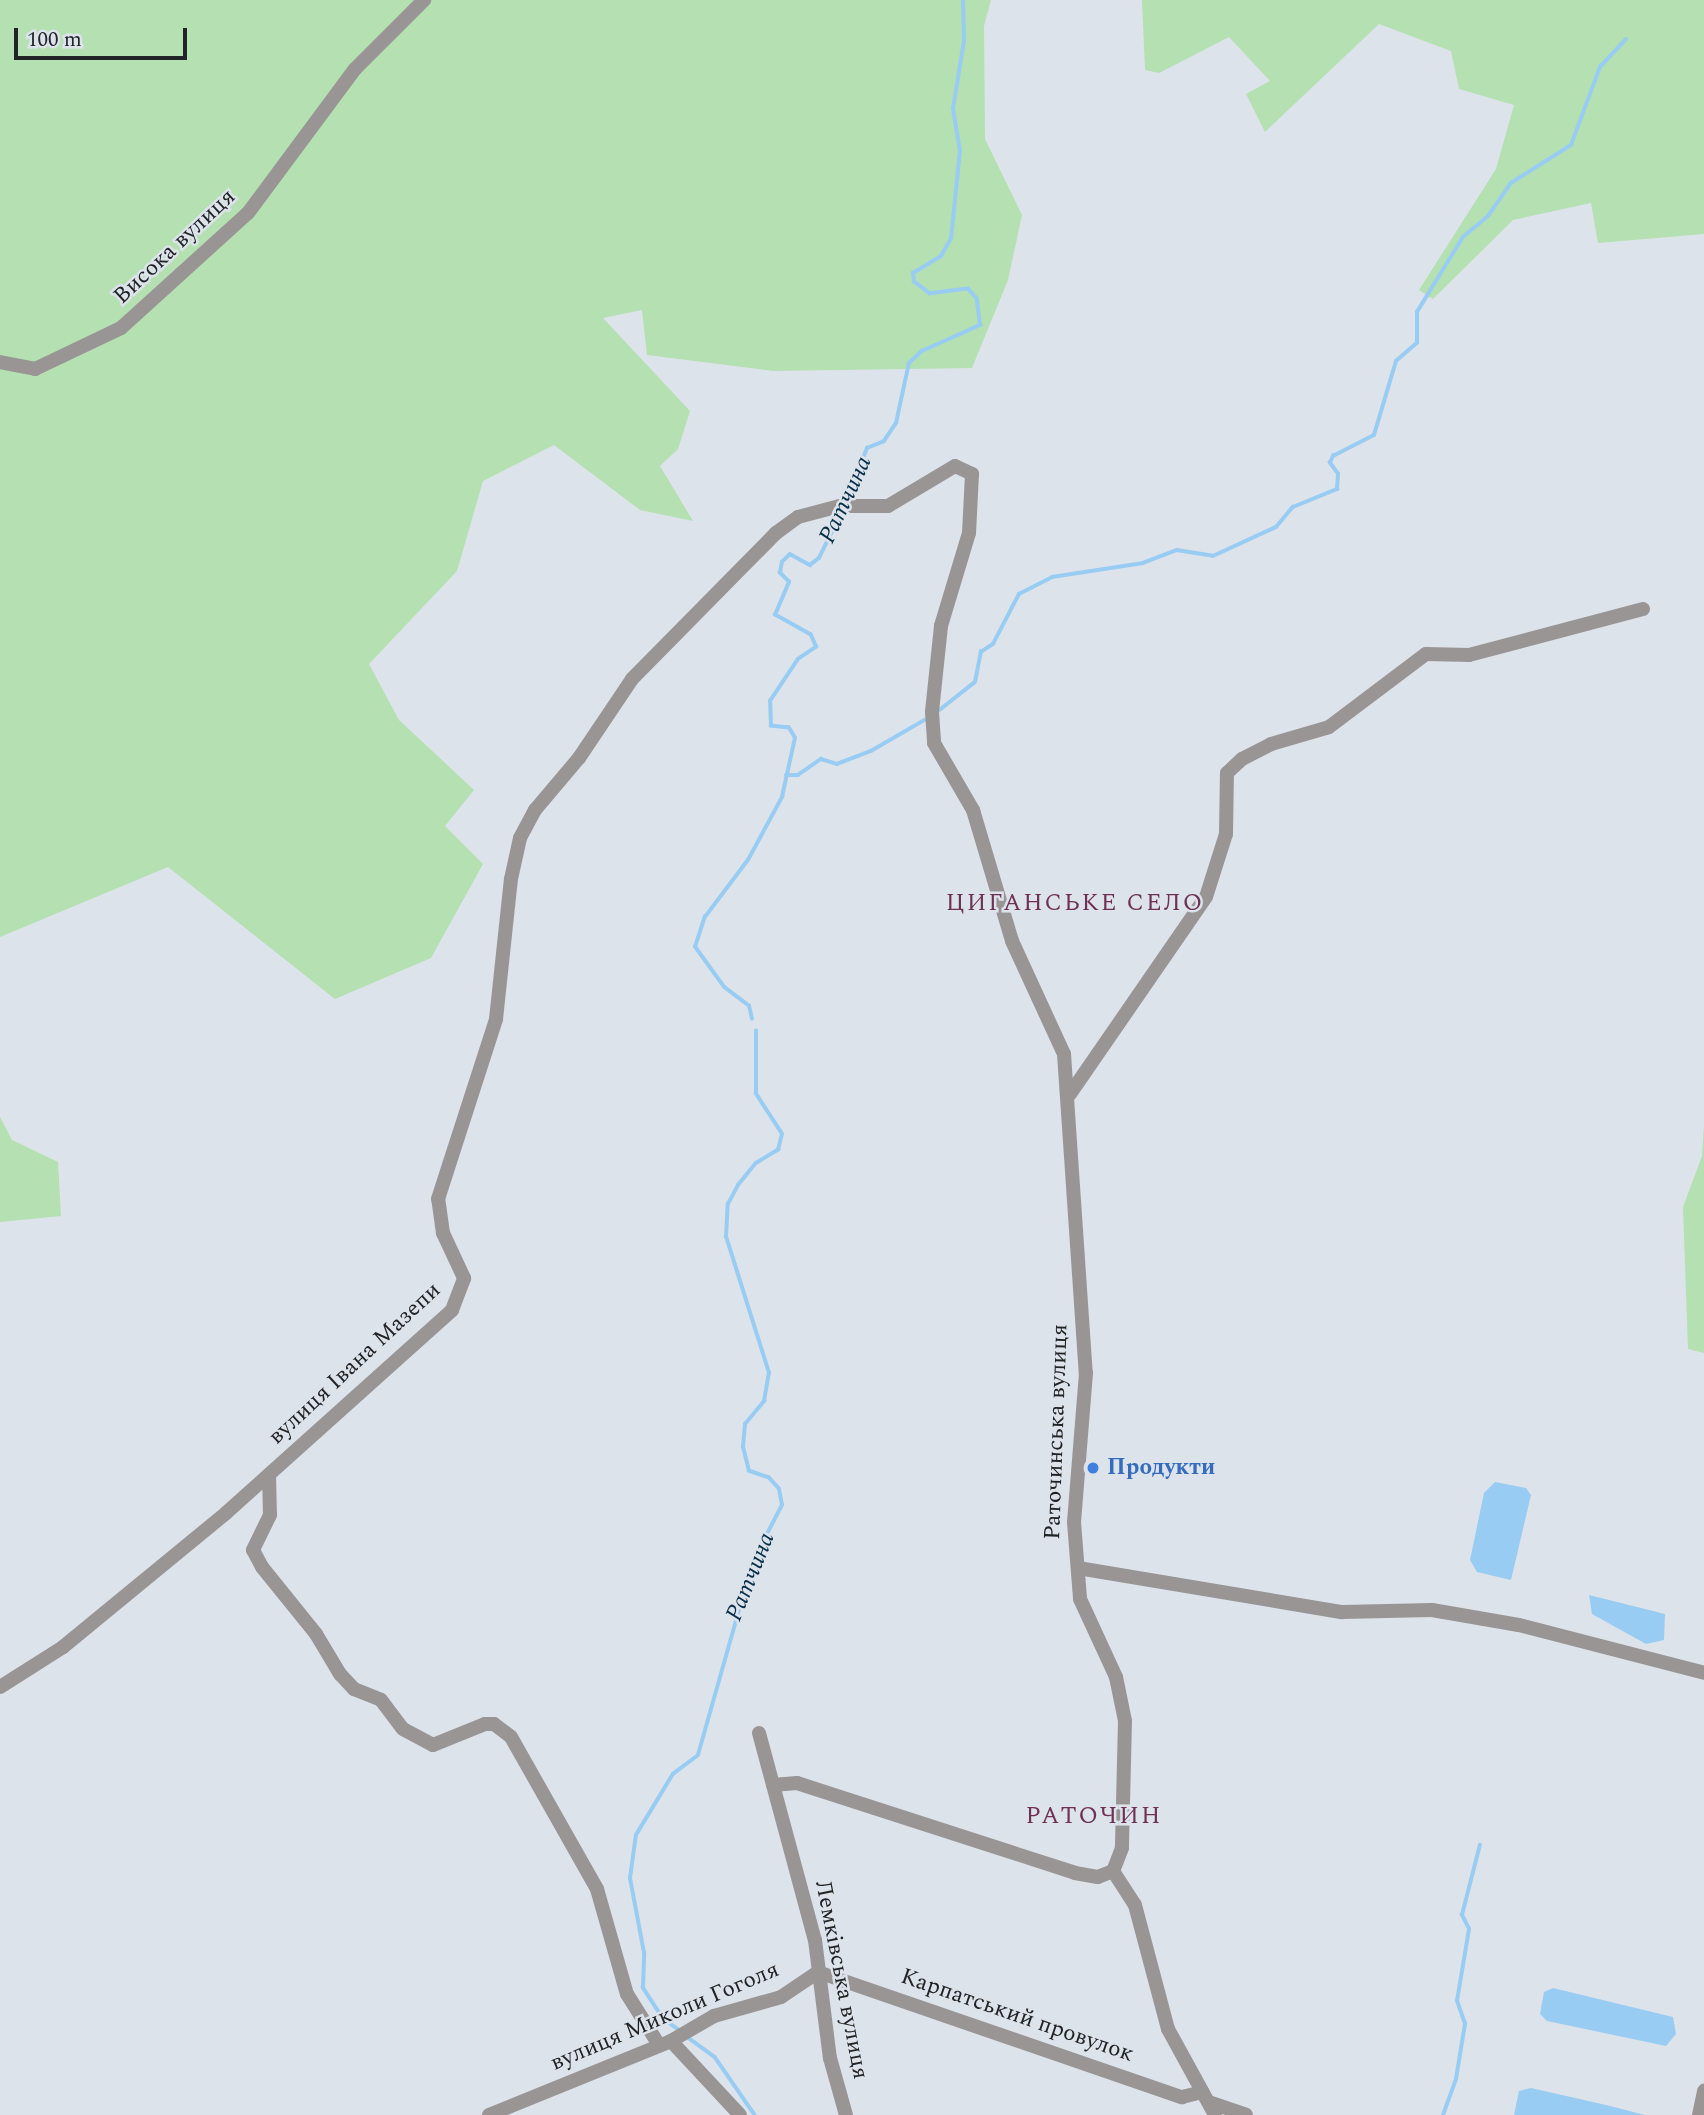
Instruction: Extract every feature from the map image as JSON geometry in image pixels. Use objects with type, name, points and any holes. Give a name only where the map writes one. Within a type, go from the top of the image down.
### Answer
[{"type":"street","name":"Висока вулиця","points":[[0,362],[35,369],[121,328],[248,213],[355,69],[424,0]]},
{"type":"street","name":"Раточинська вулиця","points":[[874,510],[955,466],[972,474],[967,549],[941,626],[932,712],[934,743],[983,835],[1012,941],[1064,1054],[1070,1094],[1072,1209],[1086,1373],[1074,1522],[1080,1599],[1123,1699],[1122,1848],[1113,1871]]},
{"type":"street","name":"вулиця Івана Мазепи","points":[[0,1687],[63,1647],[269,1475],[433,1329],[462,1295],[464,1278],[443,1233],[438,1199],[496,1019],[511,879],[520,838],[535,810],[579,758],[624,689],[684,621],[776,533],[798,516],[840,506],[874,510]]},
{"type":"street","points":[[1070,1094],[1206,897],[1226,834],[1227,773],[1242,759],[1271,744],[1329,727],[1426,654],[1469,655],[1643,609]]},
{"type":"street","points":[[269,1475],[270,1515],[253,1550],[262,1567],[316,1634],[340,1674],[354,1689],[381,1700],[403,1729],[433,1745],[485,1724],[511,1737],[597,1889],[627,1994],[740,2115]]},
{"type":"street","points":[[1078,1568],[1342,1612],[1432,1611],[1470,1617],[1704,1673]]},
{"type":"street","name":"Лемківська вулиця","points":[[759,1733],[818,1972],[830,2058],[846,2115]]},
{"type":"street","points":[[773,1785],[797,1783],[1075,1873],[1098,1877],[1113,1871],[1135,1905],[1168,2029],[1209,2103]]},
{"type":"street","name":"вулиця Миколи Гоголя","points":[[489,2115],[670,2040],[694,2025],[781,1997],[818,1972]]},
{"type":"street","name":"Карпатський провулок","points":[[818,1972],[1182,2097],[1246,2115]]},
{"type":"street","points":[[1699,2115],[1704,2091]]},
{"type":"green space","points":[[0,0],[991,0],[984,26],[985,139],[1022,215],[1008,280],[972,368],[773,371],[647,355],[642,310],[603,318],[690,411],[678,449],[660,466],[693,521],[640,510],[554,445],[483,481],[457,571],[369,664],[399,720],[474,790],[445,826],[483,864],[431,958],[335,999],[168,867],[0,937]]},
{"type":"green space","points":[[1142,0],[1704,0],[1704,234],[1598,243],[1591,203],[1513,220],[1433,299],[1419,290],[1496,169],[1514,105],[1459,89],[1451,51],[1379,24],[1265,132],[1246,94],[1270,81],[1229,37],[1159,73],[1145,70]]},
{"type":"green space","points":[[0,1117],[12,1140],[58,1162],[61,1216],[0,1222]]},
{"type":"green space","points":[[1704,1125],[1704,1353],[1688,1349],[1683,1207],[1702,1156]]},
{"type":"water","points":[[1495,1482],[1526,1488],[1531,1495],[1511,1580],[1477,1572],[1470,1560],[1484,1493]]},
{"type":"water","points":[[1589,1595],[1665,1614],[1664,1640],[1646,1644],[1592,1614]]},
{"type":"water","points":[[1553,1988],[1673,2017],[1676,2034],[1666,2046],[1547,2021],[1540,2014],[1544,1992]]},
{"type":"water","points":[[1531,2088],[1645,2115],[1514,2115],[1519,2091]]},
{"type":"waterway","name":"Ратчина","points":[[846,502],[867,448],[884,441],[896,423],[909,363],[922,351],[980,325],[977,299],[968,289],[930,294],[914,282],[913,273],[941,256],[951,239],[960,151],[953,109],[964,41],[963,0]]},
{"type":"waterway","points":[[937,712],[975,682],[981,652],[993,644],[1019,594],[1052,577],[1143,563],[1177,550],[1213,556],[1276,527],[1293,507],[1337,489],[1338,474],[1330,463],[1333,456],[1374,435],[1396,361],[1417,343],[1417,312],[1463,237],[1488,216],[1511,183],[1571,145],[1600,67],[1626,39]]},
{"type":"waterway","name":"Ратчина","points":[[752,1019],[749,1006],[724,987],[695,947],[705,917],[748,860],[782,797],[795,738],[789,728],[771,726],[770,701],[798,659],[816,647],[811,635],[775,615],[789,582],[780,573],[782,562],[790,554],[810,565],[819,558],[843,509]]},
{"type":"waterway","points":[[786,775],[798,775],[821,759],[837,764],[871,751],[928,718]]},
{"type":"waterway","name":"Ратчина","points":[[680,2031],[663,2019],[643,1988],[644,1953],[630,1878],[636,1835],[673,1774],[698,1755],[753,1561],[782,1505],[779,1489],[769,1478],[749,1471],[743,1447],[745,1424],[764,1401],[769,1373],[726,1237],[728,1204],[738,1185],[756,1163],[778,1150],[782,1134],[756,1094],[756,1031]]},
{"type":"waterway","points":[[1443,2115],[1456,2079],[1465,2024],[1457,2001],[1469,1929],[1462,1915],[1480,1845]]},
{"type":"waterway","name":"Ратчина","points":[[686,2036],[715,2057],[755,2115]]},
{"type":"place","name":"Продукти","points":[[1093,1468]]},
{"type":"district","name":"ЦИГАНСЬКЕ СЕЛО","points":[[1075,904]]},
{"type":"district","name":"РАТОЧИН","points":[[1094,1817]]}]
